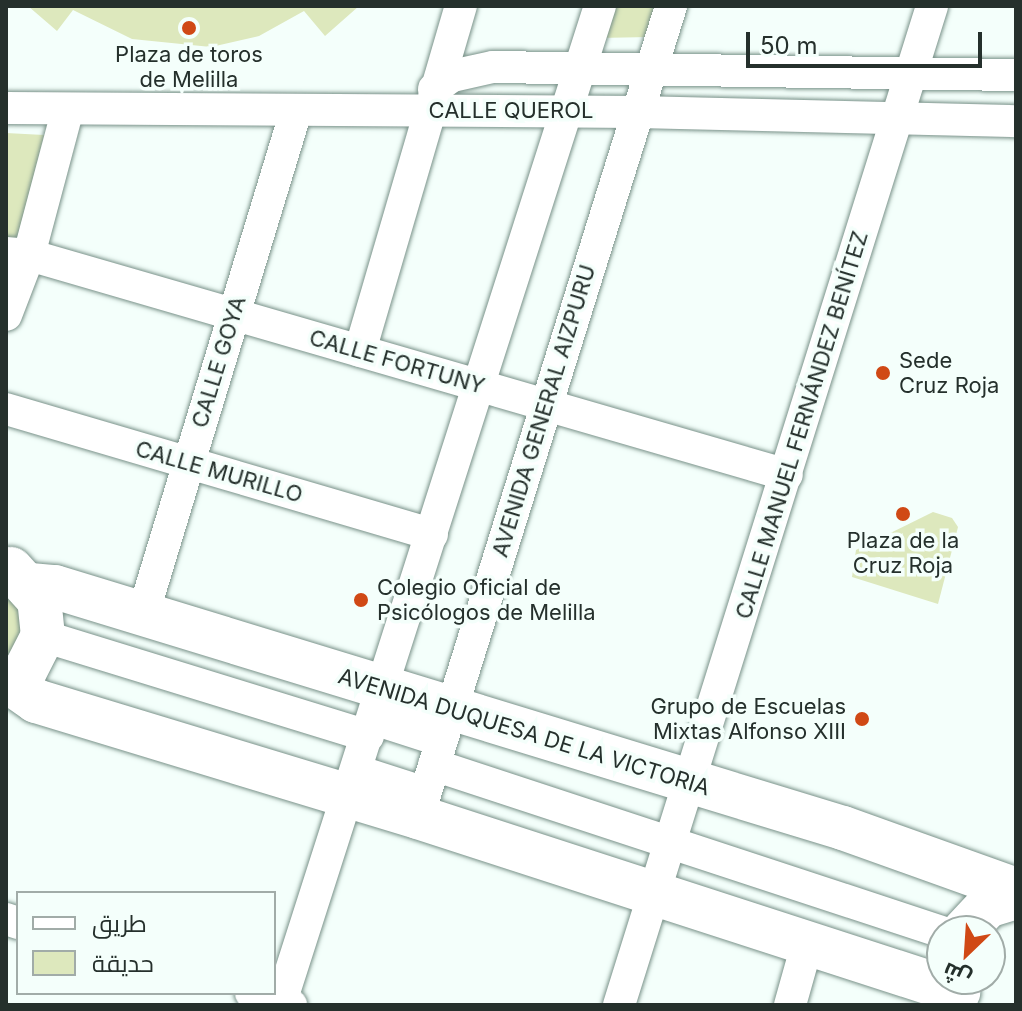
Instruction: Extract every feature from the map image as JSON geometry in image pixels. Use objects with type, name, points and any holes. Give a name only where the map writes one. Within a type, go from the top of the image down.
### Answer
[{"type":"main road","name":"AVENIDA DUQUESA DE LA VICTORIA","points":[[18,576],[143,614],[375,714],[434,765],[656,893],[926,981]]},
{"type":"main road","points":[[7,683],[25,671],[43,636],[44,618],[18,576]]},
{"type":"main road","name":"AVENIDA DUQUESA DE LA VICTORIA","points":[[7,683],[36,701],[353,783],[434,765],[691,783],[923,854],[1016,890]]},
{"type":"main road","points":[[979,915],[987,906],[1016,897]]},
{"type":"street","points":[[360,351],[461,6]]},
{"type":"street","points":[[257,995],[284,1004],[600,6]]},
{"type":"street","name":"AVENIDA GENERAL AIZPURU","points":[[434,765],[671,6]]},
{"type":"street","name":"CALLE MANUEL FERNÁNDEZ BENÍTEZ","points":[[619,1005],[672,844],[932,6]]},
{"type":"street","name":"CALLE QUEROL","points":[[431,100],[452,76],[493,67],[652,67],[1016,75]]},
{"type":"street","name":"CALLE QUEROL","points":[[6,108],[67,112],[296,111],[431,100],[566,112],[1016,121]]},
{"type":"street","name":"CALLE GOYA","points":[[143,614],[296,111]]},
{"type":"street","points":[[6,315],[18,254],[67,112]]},
{"type":"street","name":"CALLE FORTUNY","points":[[18,254],[787,475]]},
{"type":"street","name":"CALLE MURILLO","points":[[6,409],[432,534]]},
{"type":"street","points":[[43,636],[375,714]]},
{"type":"street","points":[[434,765],[926,927]]},
{"type":"street","points":[[790,1005],[808,941]]},
{"type":"green space","name":"Plaza de toros de Melilla","points":[[28,6],[359,6],[325,36],[304,11],[259,36],[211,47],[132,39],[73,10],[57,31]]},
{"type":"green space","points":[[608,6],[660,6],[650,37],[598,38]]},
{"type":"green space","points":[[6,133],[44,135],[15,249],[6,247]]},
{"type":"green space","points":[[933,512],[952,518],[958,527],[938,604],[852,577],[856,550]]},
{"type":"green space","points":[[6,589],[22,608],[24,636],[6,663]]},
{"type":"place","name":"Plaza de toros de Melilla","points":[[189,28]]},
{"type":"place","name":"Sede Cruz Roja","points":[[883,373]]},
{"type":"place","name":"Plaza de la Cruz Roja","points":[[903,514]]},
{"type":"place","name":"Colegio Oficial de Psicólogos de Melilla","points":[[361,600]]},
{"type":"place","name":"Grupo de Escuelas Mixtas Alfonso XIII","points":[[862,719]]}]
